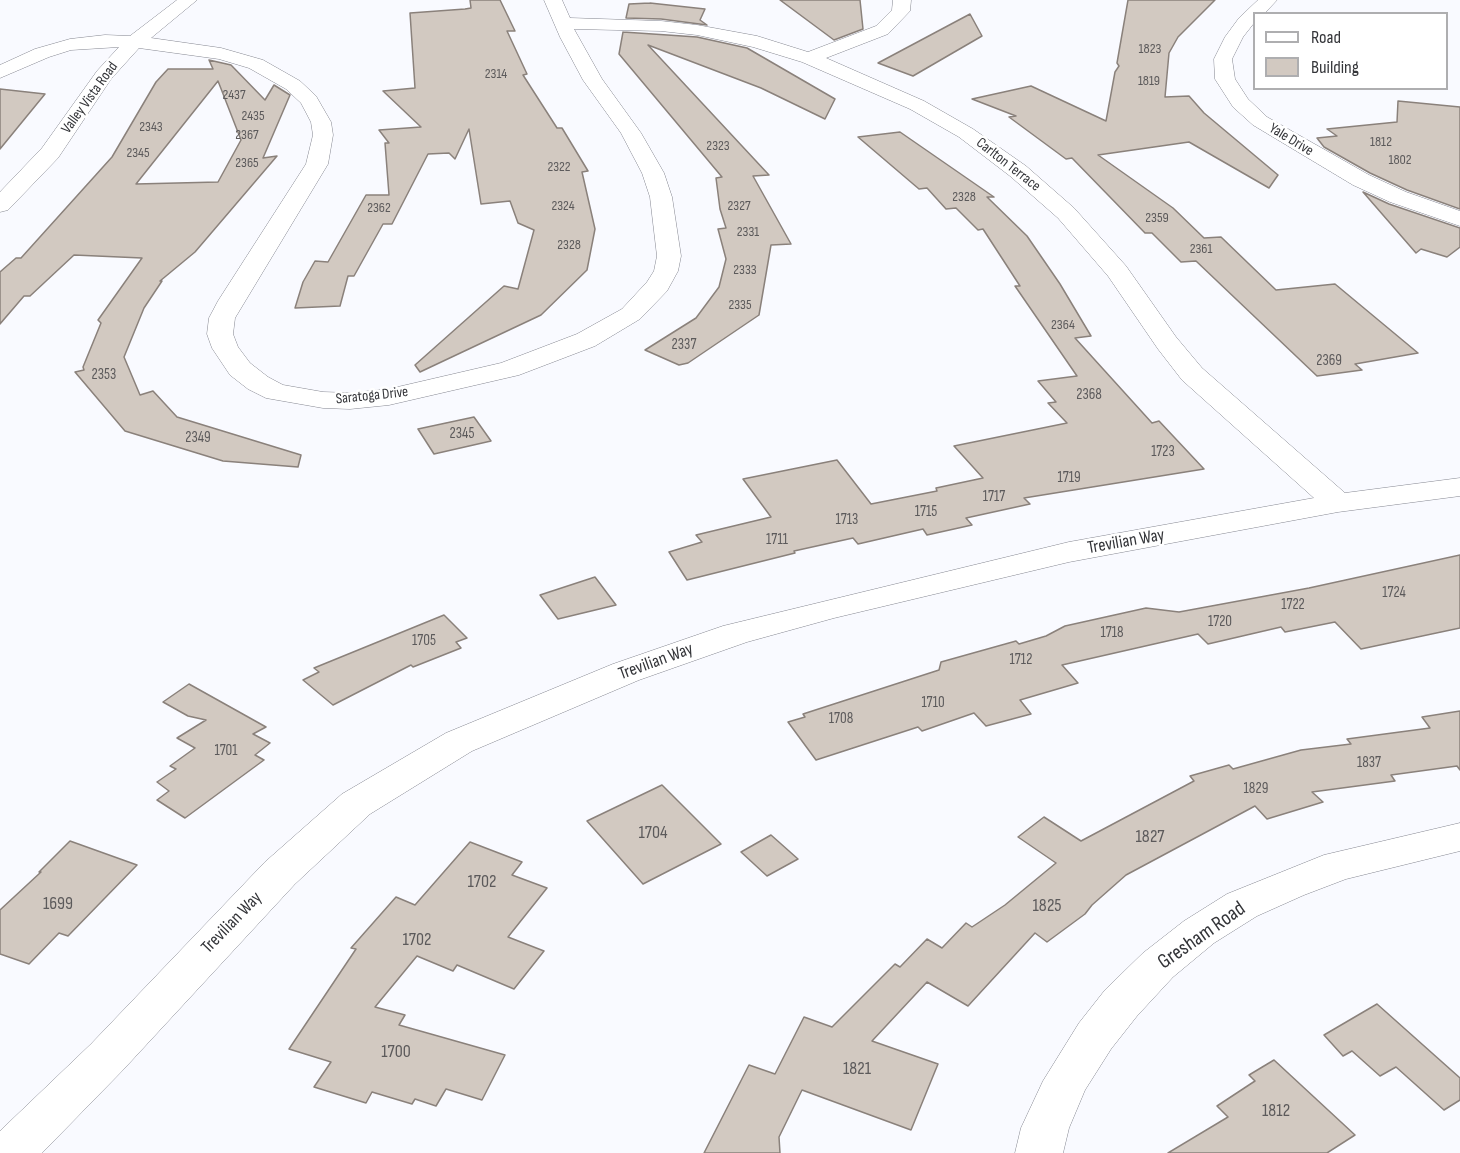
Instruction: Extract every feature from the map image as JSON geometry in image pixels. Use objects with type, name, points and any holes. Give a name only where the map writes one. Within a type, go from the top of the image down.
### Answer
[{"type":"street","name":"Valley Vista Road","points":[[0,205],[50,153],[104,75],[134,42],[188,0]]},
{"type":"street","name":"Saratoga Drive","points":[[0,72],[42,53],[70,45],[105,41],[134,42],[198,49],[245,60],[269,70],[293,85],[309,100],[321,122],[323,135],[317,164],[222,318],[220,334],[225,348],[240,369],[258,383],[298,397],[350,401],[412,393],[499,372],[541,358],[612,326],[638,307],[658,286],[666,271],[669,256],[661,197],[653,173],[631,133],[593,80],[553,0]]},
{"type":"street","points":[[809,58],[882,30],[901,11],[902,0]]},
{"type":"street","name":"Yale Drive","points":[[1255,12],[1268,0]]},
{"type":"street","name":"Yale Drive","points":[[1253,14],[1234,37],[1223,59],[1225,79],[1240,103],[1260,121],[1361,180],[1398,197],[1460,219]]},
{"type":"street","name":"Carlton Terrace","points":[[564,23],[697,30],[757,42],[809,58],[917,105],[966,133],[1018,171],[1066,213],[1117,271],[1167,343],[1192,374],[1338,503]]},
{"type":"street","name":"Trevilian Way","points":[[9,1153],[107,1057],[280,873],[356,804],[459,742],[626,672],[735,634],[1069,552],[1338,503],[1460,487]]},
{"type":"street","name":"Gresham Road","points":[[1039,1153],[1045,1128],[1066,1081],[1095,1036],[1121,1003],[1158,965],[1199,932],[1242,905],[1338,866],[1460,837]]},
{"type":"street","points":[[0,1146],[9,1153]]},
{"type":"building","points":[[470,0],[500,0],[515,31],[507,31],[527,74],[523,75],[557,128],[562,128],[588,171],[582,172],[595,229],[587,270],[541,315],[420,372],[415,365],[504,286],[518,289],[534,230],[518,223],[510,201],[481,204],[469,129],[455,159],[449,153],[428,154],[392,224],[383,224],[354,276],[348,276],[340,306],[295,308],[303,282],[315,261],[328,262],[366,195],[389,195],[385,143],[389,143],[379,130],[421,127],[383,91],[415,88],[410,13],[471,8]]},
{"type":"building","points":[[780,0],[860,0],[863,29],[834,40]]},
{"type":"building","points":[[1128,0],[1215,0],[1178,37],[1169,53],[1165,97],[1189,96],[1204,113],[1278,175],[1269,188],[1189,142],[1098,155],[1173,208],[1204,238],[1221,237],[1276,290],[1335,284],[1418,353],[1355,364],[1362,370],[1317,376],[1196,261],[1181,262],[1152,233],[1145,233],[1072,158],[1066,159],[1009,117],[1016,116],[972,99],[1031,86],[1106,121],[1115,72],[1119,66],[1117,63]]},
{"type":"building","points":[[650,3],[705,9],[700,20],[707,25],[661,19],[626,18],[629,4]]},
{"type":"building","points":[[970,14],[982,36],[913,76],[878,63]]},
{"type":"building","points":[[623,32],[697,37],[747,48],[835,99],[825,119],[761,88],[648,45],[769,175],[753,176],[791,244],[771,245],[759,315],[688,363],[679,365],[645,350],[696,318],[719,287],[726,259],[718,229],[726,228],[720,209],[716,178],[722,177],[619,54]]},
{"type":"building","points":[[209,60],[231,65],[265,100],[274,85],[290,95],[263,158],[277,156],[195,252],[160,281],[162,281],[144,308],[124,357],[140,395],[153,391],[177,417],[301,455],[298,467],[223,461],[125,431],[75,372],[84,370],[83,367],[101,323],[98,320],[142,258],[74,255],[30,296],[24,296],[0,324],[0,272],[16,258],[21,258],[112,157],[156,82],[168,69],[213,69]],"holes":[[[218,81],[241,140],[218,182],[136,184]]]},
{"type":"building","points":[[0,89],[45,94],[0,149]]},
{"type":"building","points":[[1398,101],[1460,107],[1460,209],[1407,190],[1370,173],[1324,147],[1317,138],[1337,136],[1327,129],[1397,122]]},
{"type":"building","points":[[900,132],[994,197],[987,197],[1027,236],[1060,284],[1091,336],[1075,338],[1152,423],[1159,421],[1204,469],[1024,498],[1030,504],[966,518],[972,525],[927,535],[923,529],[858,544],[853,538],[794,551],[795,553],[687,580],[669,552],[702,542],[696,535],[771,517],[743,479],[837,460],[871,504],[937,491],[936,488],[983,478],[954,446],[1067,423],[1048,403],[1056,402],[1038,381],[1077,376],[1015,286],[1020,286],[983,229],[978,230],[956,208],[946,209],[927,188],[919,189],[858,137]]},
{"type":"building","points":[[1363,192],[1389,204],[1460,228],[1460,247],[1447,257],[1421,249],[1416,253]]},
{"type":"building","points":[[474,417],[491,441],[434,454],[418,429]]},
{"type":"building","points":[[1460,555],[1460,628],[1361,649],[1335,622],[1285,632],[1281,627],[1208,644],[1198,634],[1062,665],[1078,683],[1020,700],[1031,714],[986,726],[974,713],[922,731],[918,727],[816,760],[788,722],[805,717],[803,714],[939,670],[941,662],[1016,641],[1019,644],[1046,636],[1065,626],[1146,608],[1179,612],[1309,588]]},
{"type":"building","points":[[595,577],[616,605],[558,619],[540,595]]},
{"type":"building","points":[[444,615],[467,638],[456,642],[461,648],[413,667],[411,665],[333,705],[303,680],[319,672],[314,668]]},
{"type":"building","points":[[189,684],[266,727],[253,734],[270,743],[255,755],[264,760],[185,818],[157,800],[169,791],[157,782],[176,769],[170,766],[195,748],[177,738],[206,720],[188,716],[163,702]]},
{"type":"building","points":[[1460,711],[1460,770],[1457,766],[1391,775],[1395,781],[1312,792],[1323,802],[1267,819],[1255,806],[1126,875],[1085,914],[1047,942],[1035,933],[968,1006],[927,982],[872,1041],[938,1064],[911,1130],[802,1090],[779,1137],[780,1153],[704,1153],[749,1065],[775,1074],[804,1017],[832,1027],[895,964],[900,967],[927,939],[942,948],[966,923],[972,927],[1005,905],[1056,863],[1018,837],[1044,817],[1081,841],[1194,781],[1190,776],[1229,765],[1233,769],[1301,750],[1351,744],[1347,739],[1430,728],[1422,717]]},
{"type":"building","points":[[662,785],[721,844],[643,884],[587,821]]},
{"type":"building","points":[[771,835],[798,859],[767,876],[741,852]]},
{"type":"building","points":[[70,841],[137,865],[68,936],[59,933],[29,964],[0,954],[0,910]]},
{"type":"building","points":[[470,842],[522,862],[512,875],[547,888],[508,937],[544,951],[514,989],[457,965],[453,971],[417,956],[375,1007],[405,1015],[399,1025],[505,1055],[482,1100],[446,1089],[436,1106],[415,1099],[412,1104],[372,1092],[366,1103],[314,1087],[331,1062],[289,1049],[356,949],[351,948],[396,897],[415,905]]},
{"type":"building","points":[[1377,1004],[1460,1078],[1460,1100],[1444,1110],[1396,1067],[1380,1076],[1352,1051],[1343,1056],[1324,1035]]},
{"type":"building","points":[[1274,1060],[1355,1135],[1327,1153],[1168,1153],[1228,1117],[1217,1106],[1255,1081],[1249,1075]]}]
